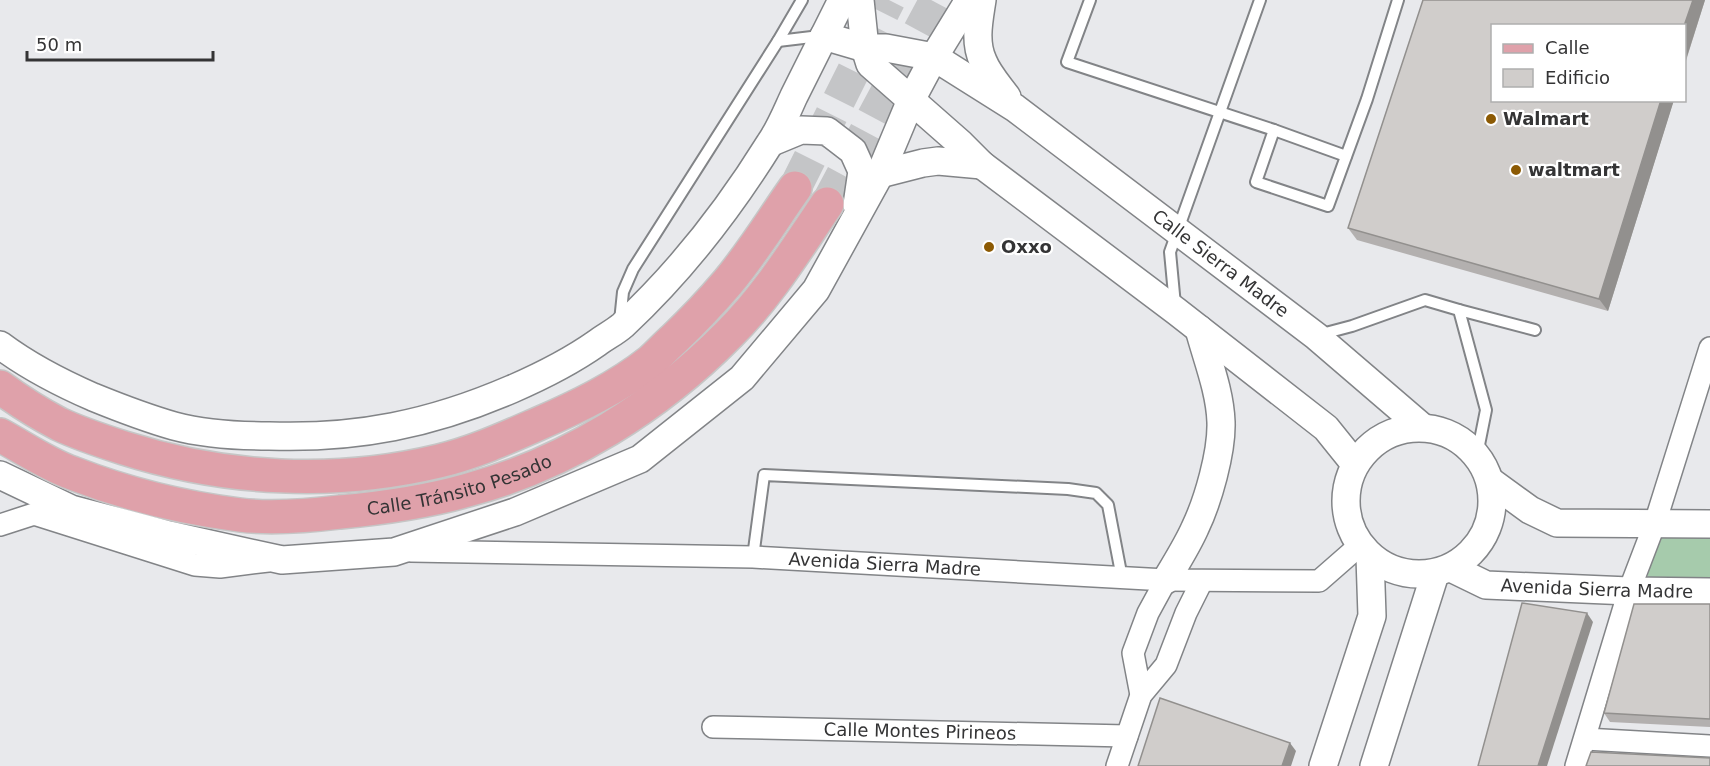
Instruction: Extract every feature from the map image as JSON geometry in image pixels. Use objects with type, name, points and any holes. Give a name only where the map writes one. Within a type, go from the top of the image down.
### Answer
[{"type":"main road","name":"Calle Tránsito Pesado","points":[[0,387],[25,405],[60,424],[100,441],[154,458],[196,466],[252,475],[315,477],[360,475],[441,461],[491,444],[580,405],[651,361],[696,318],[730,280],[795,188]]},
{"type":"main road","name":"Calle Tránsito Pesado","points":[[0,435],[71,473],[167,502],[242,516],[285,517],[369,510],[421,502],[470,490],[512,476],[554,458],[623,421],[664,392],[730,334],[774,281],[842,210]]},
{"type":"street","points":[[0,345],[45,373],[128,411],[175,426],[222,434],[299,437],[378,431],[475,405],[530,382],[574,359],[620,328],[660,289],[729,204],[772,142],[842,0]]},
{"type":"street","points":[[860,0],[865,48],[870,64],[982,165],[1176,311],[1326,428],[1355,464]]},
{"type":"street","points":[[842,210],[880,174],[911,100],[933,57],[969,0]]},
{"type":"street","points":[[982,0],[978,27],[983,63],[1015,108]]},
{"type":"street","points":[[824,36],[865,48],[886,48],[933,57],[1015,108]]},
{"type":"street","name":"Calle Sierra Madre","points":[[1015,108],[1316,336],[1422,427]]},
{"type":"street","points":[[0,525],[34,514],[195,565],[220,567],[394,552],[515,512],[640,459],[742,378],[816,290],[842,210],[862,171],[853,151],[827,131],[801,130],[772,142]]},
{"type":"street","points":[[880,174],[938,161],[982,165]]},
{"type":"street","points":[[1141,695],[1133,653],[1148,614],[1196,528],[1220,448],[1221,422],[1218,399],[1199,329]]},
{"type":"street","points":[[1576,766],[1629,591],[1655,523],[1710,348]]},
{"type":"street","points":[[1323,766],[1372,616],[1364,551],[1347,520],[1345,491],[1355,464],[1372,444],[1396,431],[1422,427],[1445,431],[1465,443],[1477,455],[1490,481],[1491,515],[1477,546],[1443,571],[1412,575],[1389,569],[1364,551]]},
{"type":"street","points":[[0,475],[71,509],[169,536],[282,560]]},
{"type":"street","points":[[1490,481],[1530,510],[1557,522],[1710,524]]},
{"type":"street","name":"Avenida Sierra Madre","points":[[398,550],[753,557],[1202,581],[1319,580],[1364,551]]},
{"type":"street","points":[[1374,766],[1443,571]]},
{"type":"street","name":"Avenida Sierra Madre","points":[[1443,571],[1486,585],[1710,592]]},
{"type":"street","points":[[1117,766],[1141,695],[1166,665],[1202,581]]},
{"type":"street","name":"Calle Montes Pirineos","points":[[713,727],[1127,736]]},
{"type":"street","points":[[1585,739],[1710,746]]},
{"type":"lane","points":[[620,328],[623,292],[633,269],[802,0]]},
{"type":"lane","points":[[1090,0],[1067,62],[1346,156]]},
{"type":"lane","points":[[1176,311],[1170,252],[1260,0]]},
{"type":"lane","points":[[1274,130],[1256,182],[1328,206],[1367,99],[1398,0]]},
{"type":"lane","points":[[778,41],[824,36]]},
{"type":"lane","points":[[1316,336],[1425,300],[1535,330]]},
{"type":"lane","points":[[1459,310],[1486,410],[1477,455]]},
{"type":"lane","points":[[753,557],[764,475],[1068,489],[1096,493],[1108,505],[1122,578]]},
{"type":"green space","points":[[1660,527],[1710,532],[1710,584],[1646,582]]},
{"type":"building","name":"waltmart","points":[[1423,0],[1693,0],[1685,24],[1491,24],[1491,102],[1660,102],[1599,299],[1348,228]]},
{"type":"building","points":[[1522,603],[1587,613],[1538,766],[1478,766]]},
{"type":"building","points":[[1634,604],[1710,604],[1710,719],[1604,713]]},
{"type":"building","points":[[1160,698],[1290,743],[1282,766],[1138,766]]},
{"type":"building","points":[[1591,752],[1710,758],[1710,766],[1586,766]]},
{"type":"tunnel","points":[[795,188],[889,0]]},
{"type":"tunnel","points":[[827,204],[936,0]]},
{"type":"place","name":"Walmart","points":[[1491,119]]},
{"type":"place","name":"waltmart","points":[[1516,170]]},
{"type":"place","name":"Oxxo","points":[[989,247]]}]
